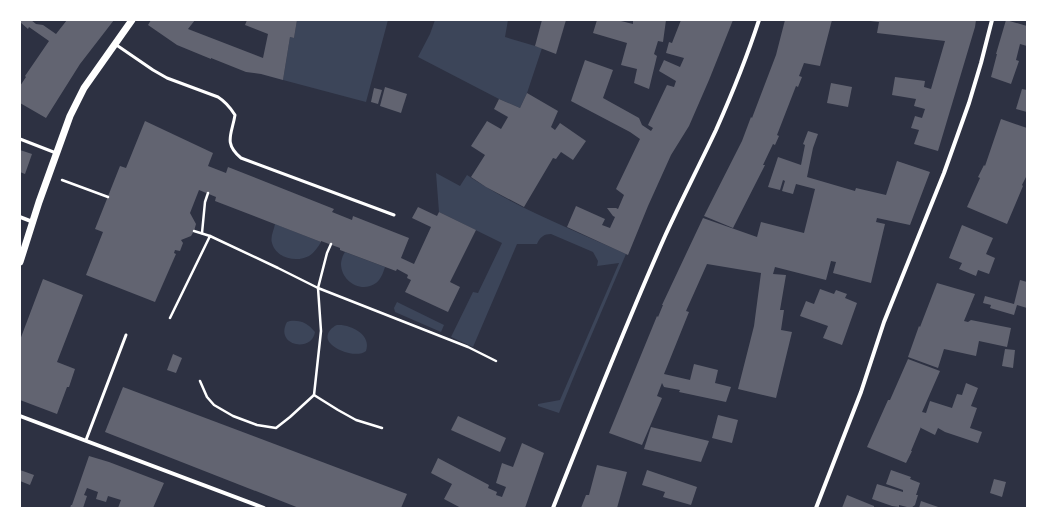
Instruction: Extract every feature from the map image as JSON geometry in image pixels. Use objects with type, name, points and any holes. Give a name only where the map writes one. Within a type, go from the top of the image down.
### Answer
[{"type":"street","points":[[20,262],[56,153],[70,116],[84,88],[132,20]]},
{"type":"street","points":[[553,508],[642,288],[685,192],[716,130],[759,20]]},
{"type":"street","points":[[816,508],[861,392],[884,322],[946,166],[969,103],[992,20]]},
{"type":"street","points":[[20,217],[33,222]]},
{"type":"street","points":[[20,416],[264,508]]},
{"type":"lane","points":[[115,44],[166,78],[225,101],[235,115],[230,134],[230,145],[234,152],[241,158],[394,215]]},
{"type":"lane","points":[[20,139],[56,153]]},
{"type":"lane","points":[[86,440],[126,335]]},
{"type":"path","points":[[49,175],[108,197]]},
{"type":"path","points":[[202,233],[205,202],[208,193]]},
{"type":"path","points":[[194,230],[210,236],[318,288],[468,347],[496,360]]},
{"type":"path","points":[[170,318],[210,236]]},
{"type":"path","points":[[200,381],[207,397],[214,405],[233,416],[258,425],[276,428],[314,395],[321,331],[318,288],[327,253],[331,244]]},
{"type":"path","points":[[314,395],[356,420],[382,428]]},
{"type":"shaded area","points":[[297,20],[388,20],[366,102],[283,80],[290,37],[294,38]]},
{"type":"shaded area","points":[[435,20],[508,20],[505,37],[542,48],[527,93],[520,108],[499,99],[418,57],[430,34]]},
{"type":"shaded area","points":[[436,173],[460,186],[467,175],[525,208],[626,254],[559,413],[538,406],[538,404],[560,400],[619,263],[597,266],[598,261],[593,252],[551,234],[542,236],[537,244],[517,244],[473,347],[451,337],[473,292],[478,293],[502,243],[439,212]]},
{"type":"shaded area","points":[[275,224],[321,242],[309,256],[298,259],[287,258],[282,256],[274,248],[272,243]]},
{"type":"shaded area","points":[[345,252],[385,267],[382,276],[376,283],[370,286],[364,287],[353,284],[344,276],[342,270],[342,258]]},
{"type":"shaded area","points":[[397,302],[444,325],[441,332],[395,312],[394,308]]},
{"type":"shaded area","points":[[287,322],[304,323],[315,332],[312,339],[308,343],[295,344],[285,337],[284,330]]},
{"type":"shaded area","points":[[337,325],[348,326],[363,335],[367,345],[366,351],[353,354],[337,349],[333,346],[328,340],[328,335],[330,330]]},
{"type":"building","points":[[20,20],[31,20],[36,24],[43,25],[56,34],[67,20],[114,20],[80,64],[46,118],[20,103],[20,86],[26,77],[25,76],[49,41],[29,27],[28,29],[20,22]]},
{"type":"building","points":[[151,20],[195,20],[188,29],[263,58],[268,34],[245,25],[247,20],[297,20],[294,38],[290,37],[283,80],[261,74],[246,72],[177,45],[148,25]]},
{"type":"building","points":[[542,20],[566,20],[556,54],[535,46]]},
{"type":"building","points":[[597,20],[617,20],[633,24],[633,20],[666,20],[663,42],[658,41],[654,54],[657,56],[649,89],[634,83],[637,69],[621,65],[627,43],[593,33]]},
{"type":"building","points":[[681,20],[733,20],[689,126],[671,155],[628,255],[567,227],[576,206],[605,219],[602,225],[610,228],[615,217],[607,208],[618,209],[624,195],[616,189],[640,139],[630,132],[571,101],[585,60],[613,70],[603,98],[639,118],[642,125],[651,131],[653,128],[648,125],[667,85],[674,87],[676,81],[659,71],[664,60],[680,67],[684,58],[666,53],[669,42],[672,43]]},
{"type":"building","points":[[785,20],[832,20],[820,66],[804,63],[799,76],[802,77],[798,87],[796,86],[777,135],[779,136],[775,145],[773,144],[763,165],[765,165],[733,228],[704,216],[742,141],[751,117],[752,118],[776,55]]},
{"type":"building","points":[[870,20],[976,20],[938,151],[914,144],[919,130],[911,128],[915,116],[922,118],[925,109],[914,106],[916,99],[892,95],[895,77],[925,81],[924,87],[931,89],[945,41],[877,33],[879,22]]},
{"type":"building","points":[[1006,20],[1027,26],[1027,46],[1020,44],[1016,60],[1019,61],[1011,84],[991,77]]},
{"type":"building","points":[[831,83],[852,87],[848,107],[827,103]]},
{"type":"building","points":[[385,87],[407,94],[401,113],[380,106]]},
{"type":"building","points":[[374,88],[382,90],[378,104],[371,102]]},
{"type":"building","points":[[1022,89],[1027,90],[1027,112],[1016,109]]},
{"type":"building","points":[[527,93],[558,111],[551,127],[555,130],[560,123],[586,141],[573,160],[561,152],[556,159],[553,158],[524,207],[486,187],[471,177],[485,155],[471,146],[487,121],[501,129],[508,117],[494,109],[499,99],[520,108]]},
{"type":"building","points":[[1001,119],[1027,128],[1027,177],[1022,185],[1023,186],[1007,224],[967,207],[980,178],[978,177],[984,165],[985,166]]},
{"type":"building","points":[[145,121],[213,153],[208,166],[226,173],[228,167],[334,209],[332,212],[352,220],[353,216],[409,238],[401,258],[414,264],[431,227],[412,218],[418,207],[437,216],[439,212],[476,230],[450,282],[460,287],[448,312],[405,292],[411,280],[407,278],[408,275],[397,269],[396,271],[340,250],[340,248],[215,201],[216,197],[199,190],[190,213],[196,224],[194,231],[191,236],[181,240],[183,243],[180,251],[175,250],[174,253],[176,254],[155,302],[86,275],[103,232],[95,229],[120,166],[126,168]]},
{"type":"building","points":[[808,131],[818,134],[813,148],[807,177],[855,191],[856,188],[886,195],[897,161],[930,172],[910,225],[877,218],[876,222],[885,224],[871,283],[833,273],[836,262],[831,261],[826,280],[775,267],[773,274],[786,275],[780,310],[784,310],[781,330],[792,332],[776,398],[738,389],[754,326],[761,273],[707,264],[686,311],[689,312],[664,374],[690,380],[694,364],[718,370],[715,383],[731,387],[726,402],[679,392],[680,390],[664,387],[662,383],[657,396],[662,398],[642,445],[609,433],[657,316],[658,317],[662,305],[703,218],[757,237],[761,222],[804,233],[815,189],[796,184],[793,194],[782,191],[785,181],[783,180],[780,190],[768,187],[778,157],[801,165],[805,145],[803,144]]},
{"type":"building","points":[[20,150],[32,154],[25,174],[20,172]]},
{"type":"building","points":[[962,225],[993,238],[986,254],[995,258],[989,274],[978,270],[976,276],[959,269],[962,263],[949,258]]},
{"type":"building","points":[[43,279],[83,295],[57,362],[75,369],[57,414],[20,400],[20,340]]},
{"type":"building","points":[[1020,280],[1027,282],[1027,308],[1017,305],[1014,315],[990,308],[991,305],[983,303],[985,296],[1014,304]]},
{"type":"building","points":[[937,283],[975,294],[964,321],[968,322],[971,320],[1011,328],[1007,347],[979,341],[976,356],[944,349],[938,368],[908,357]]},
{"type":"building","points":[[820,289],[834,294],[836,290],[847,294],[845,298],[857,303],[842,345],[823,338],[828,326],[800,316],[806,301],[814,304]]},
{"type":"building","points":[[1005,349],[1015,350],[1013,368],[1002,366]]},
{"type":"building","points":[[173,354],[182,358],[176,373],[167,370]]},
{"type":"building","points":[[908,359],[940,371],[922,412],[926,413],[930,401],[952,408],[957,394],[962,395],[966,383],[978,388],[971,406],[977,408],[970,428],[982,432],[978,443],[945,432],[938,428],[935,435],[921,427],[906,463],[867,447]]},
{"type":"building","points":[[123,387],[407,494],[401,508],[299,508],[105,432]]},
{"type":"building","points":[[718,415],[738,420],[732,443],[712,438]]},
{"type":"building","points":[[458,416],[506,438],[500,452],[451,430]]},
{"type":"building","points":[[651,427],[709,441],[701,462],[644,449]]},
{"type":"building","points":[[522,443],[544,453],[525,508],[461,508],[444,499],[452,484],[431,473],[438,458],[489,485],[488,488],[497,492],[496,495],[502,497],[506,487],[496,483],[502,463],[513,467]]},
{"type":"building","points":[[89,456],[164,483],[153,508],[118,508],[121,500],[108,496],[106,502],[96,499],[98,492],[87,488],[84,495],[87,496],[83,508],[70,508]]},
{"type":"building","points":[[597,465],[627,472],[617,508],[581,508],[586,495],[589,495]]},
{"type":"building","points":[[20,470],[34,475],[30,485],[20,481]]},
{"type":"building","points":[[647,470],[697,487],[691,505],[663,497],[665,492],[642,485]]},
{"type":"building","points":[[891,470],[911,477],[910,479],[920,483],[916,495],[918,495],[915,505],[911,508],[899,505],[899,507],[892,506],[872,499],[877,484],[903,492],[903,490],[886,484]]},
{"type":"building","points":[[994,479],[1006,482],[1002,497],[990,493]]},
{"type":"building","points":[[847,495],[874,506],[874,508],[842,508]]},
{"type":"building","points":[[921,501],[941,508],[919,508]]}]
